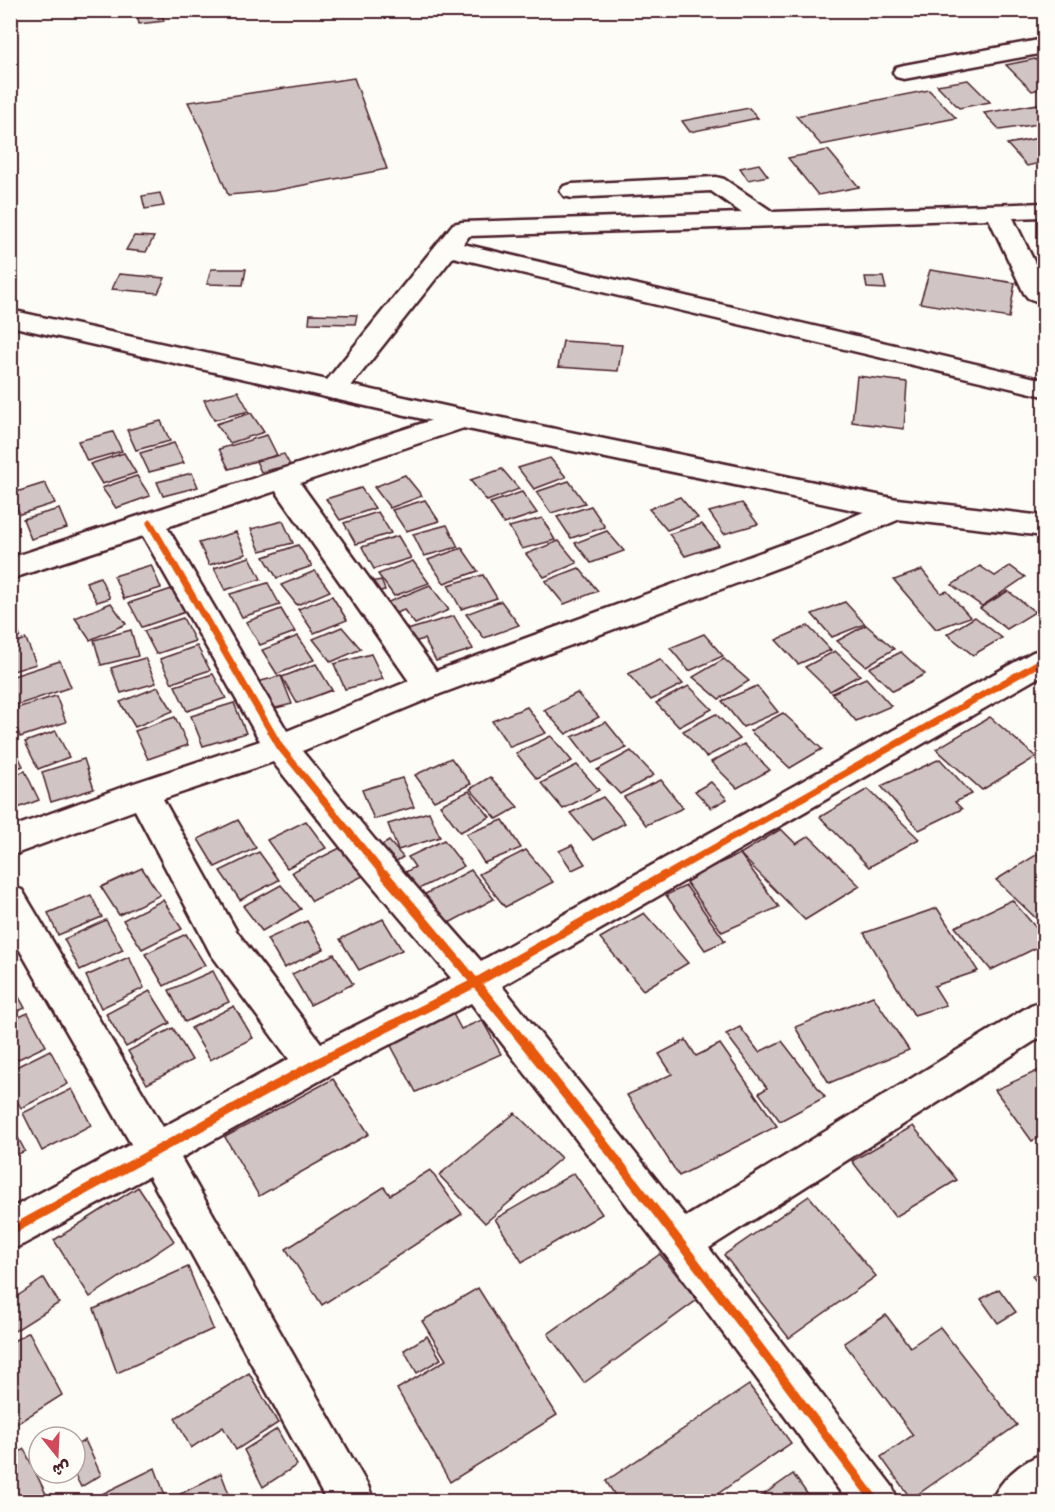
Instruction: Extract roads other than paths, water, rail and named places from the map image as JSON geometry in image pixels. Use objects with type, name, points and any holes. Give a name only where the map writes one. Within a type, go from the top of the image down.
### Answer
[{"type":"street","points":[[904,72],[1044,46]]},
{"type":"street","points":[[572,191],[716,184],[769,220]]},
{"type":"street","points":[[333,390],[454,239],[769,220],[1044,210]]},
{"type":"street","points":[[998,212],[1038,293],[1044,296]]},
{"type":"street","points":[[454,239],[475,255],[1044,388]]},
{"type":"street","points":[[10,318],[463,419],[897,509],[1044,526]]},
{"type":"street","points":[[10,569],[463,419]]},
{"type":"street","points":[[282,478],[429,687]]},
{"type":"street","points":[[10,842],[143,793],[280,747],[429,687],[829,538],[897,509]]},
{"type":"street","points":[[150,523],[280,747],[363,850],[477,982],[681,1243],[876,1502]]},
{"type":"street","points":[[10,1231],[315,1064],[477,982],[1044,660]]},
{"type":"street","points":[[143,793],[224,943],[315,1064]]},
{"type":"street","points":[[10,900],[156,1151],[352,1502]]},
{"type":"street","points":[[681,1243],[1044,1016]]},
{"type":"street","points":[[1013,1502],[1044,1475]]}]
